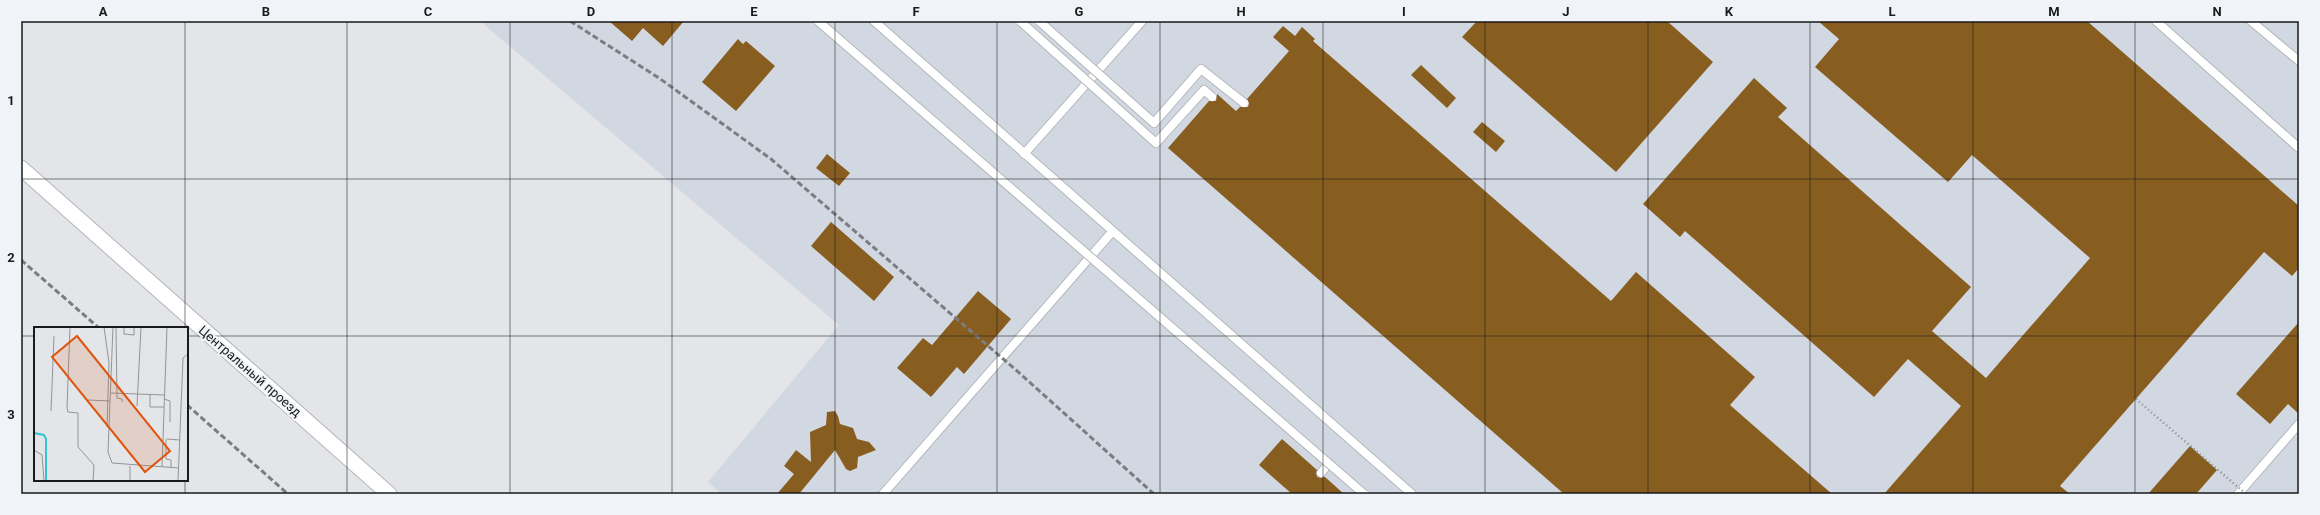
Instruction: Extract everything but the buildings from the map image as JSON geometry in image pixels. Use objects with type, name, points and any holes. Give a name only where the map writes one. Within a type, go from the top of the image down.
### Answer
[{"type":"street","name":"Центральный проезд","points":[[21,168],[389,494]]},
{"type":"lane","points":[[818,21],[1364,494]]},
{"type":"lane","points":[[874,21],[1112,232],[1412,494]]},
{"type":"lane","points":[[1020,21],[1156,143],[1204,90],[1212,97]]},
{"type":"lane","points":[[1039,21],[1154,123],[1202,69],[1244,103]]},
{"type":"lane","points":[[1024,154],[1142,21]]},
{"type":"lane","points":[[2156,21],[2299,148]]},
{"type":"lane","points":[[2251,21],[2299,61]]},
{"type":"lane","points":[[883,494],[1112,232]]},
{"type":"lane","points":[[2238,494],[2299,424]]},
{"type":"lane","points":[[1321,473],[1329,463]]},
{"type":"path","points":[[2136,399],[2246,494]]},
{"type":"shaded area","points":[[480,21],[2299,21],[2299,494],[721,494],[708,482],[839,325]]},
{"type":"railway","points":[[570,21],[659,78],[771,159],[1016,370],[1154,494]]},
{"type":"railway","points":[[21,260],[98,327]]},
{"type":"railway","points":[[188,406],[288,494]]}]
